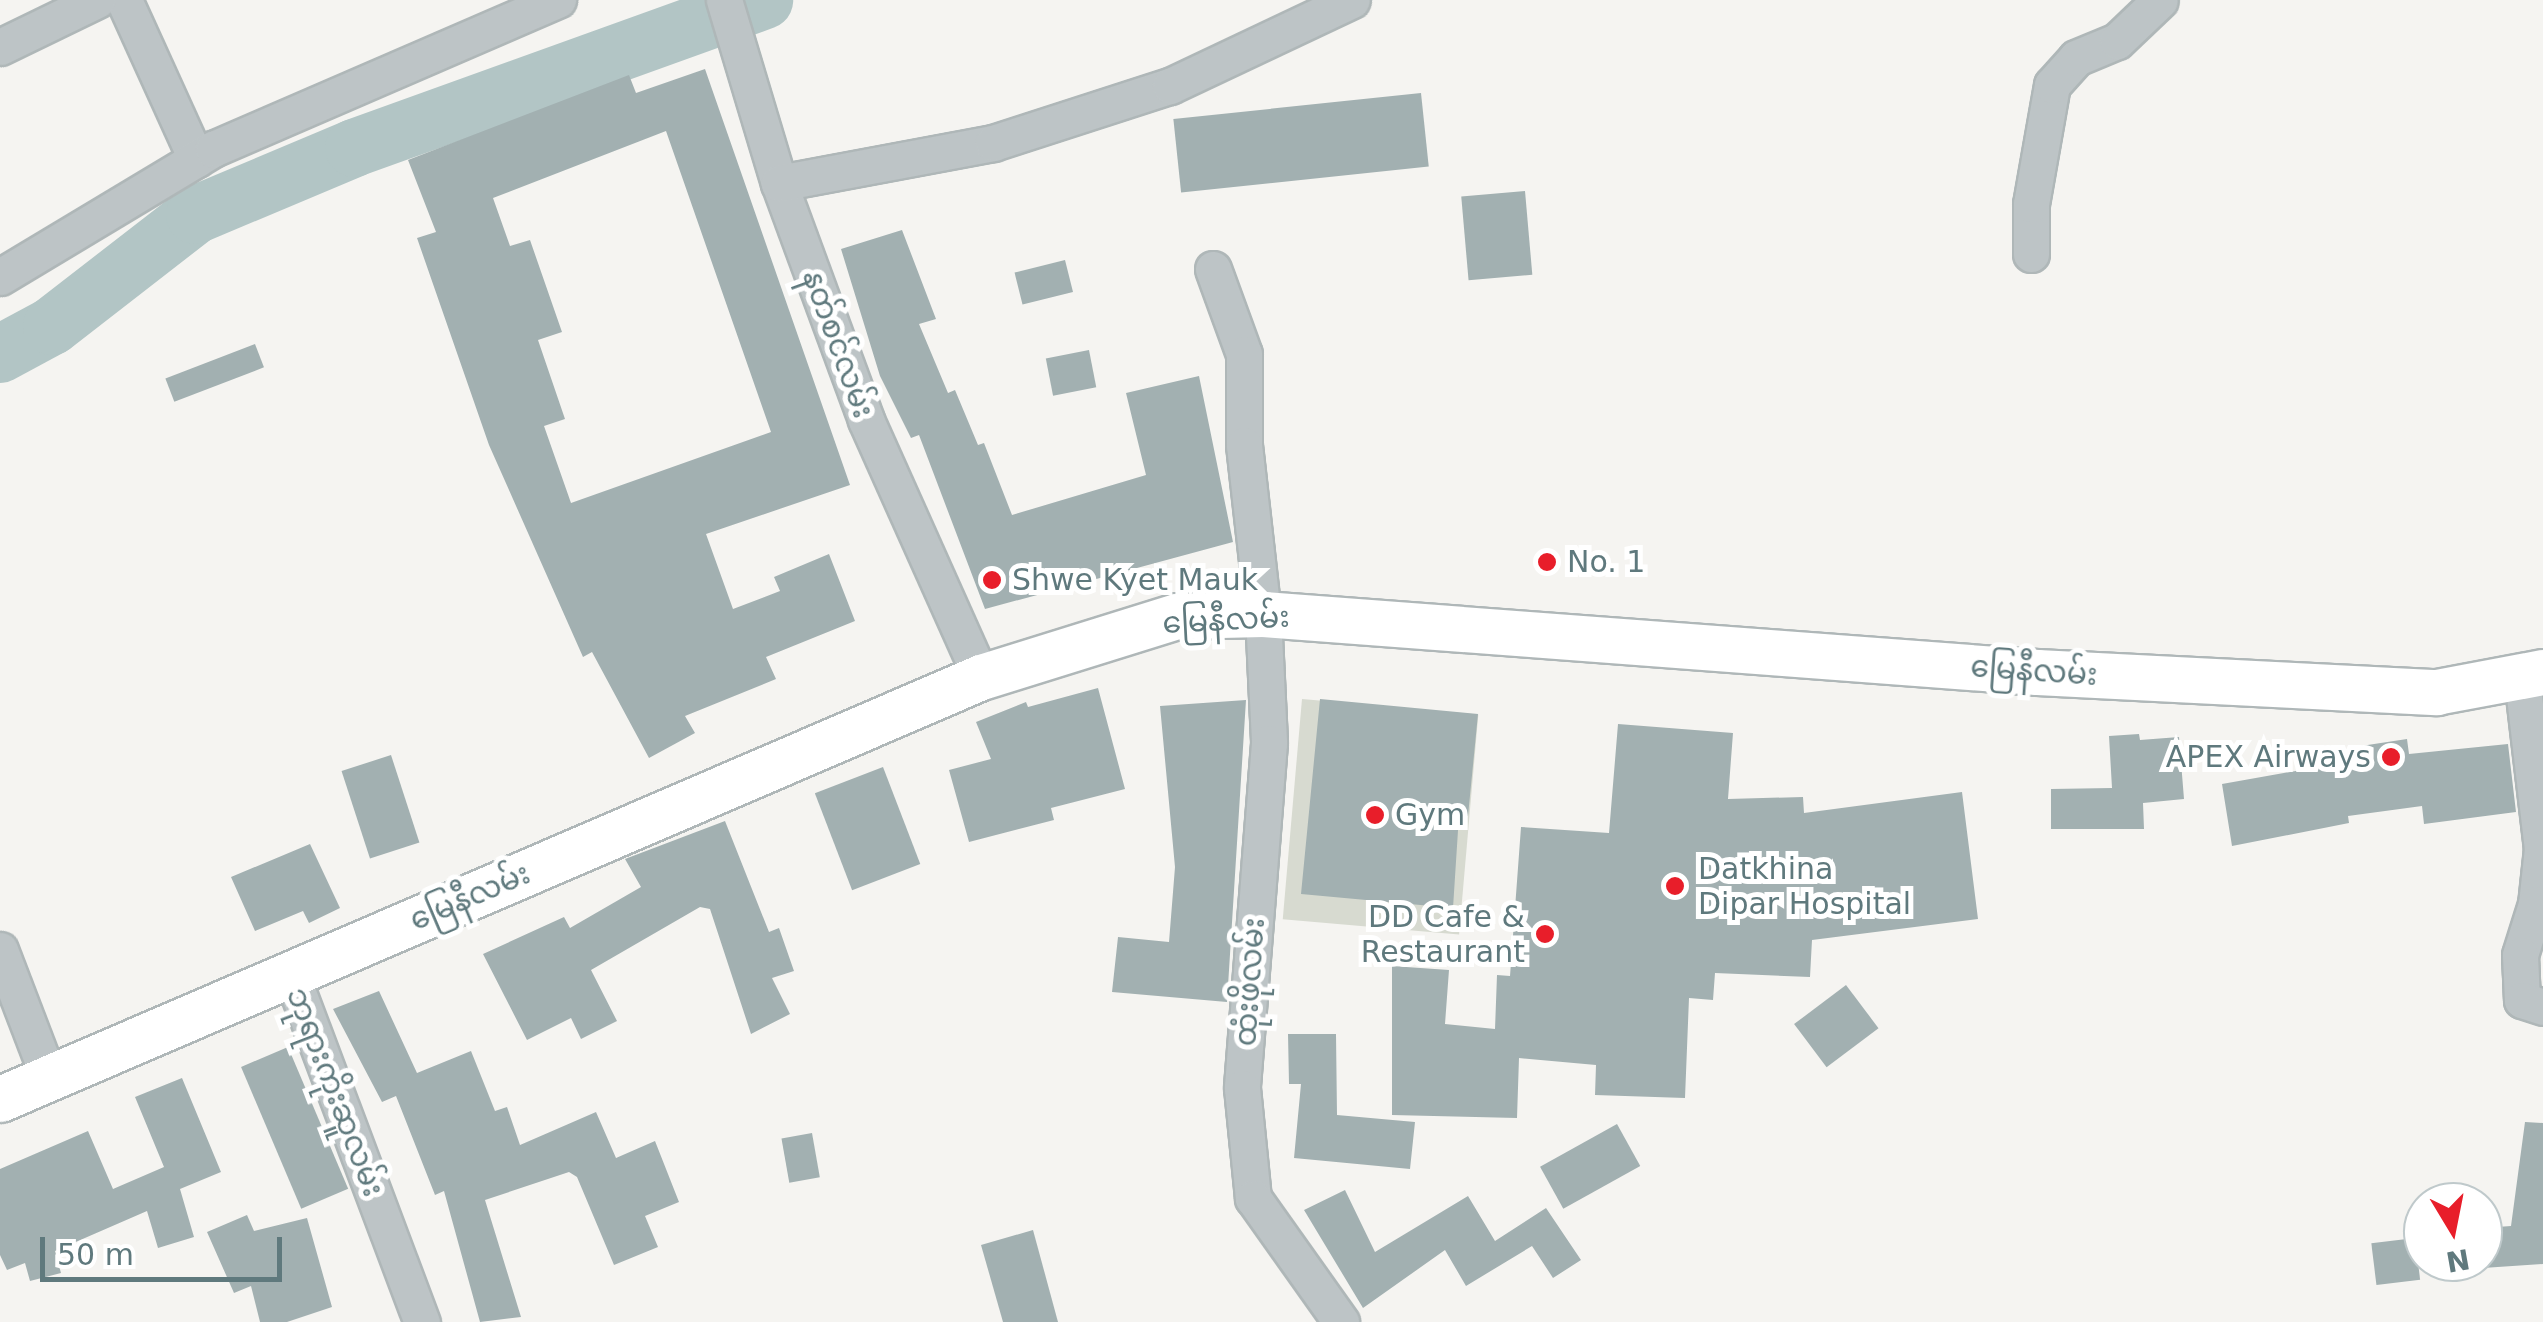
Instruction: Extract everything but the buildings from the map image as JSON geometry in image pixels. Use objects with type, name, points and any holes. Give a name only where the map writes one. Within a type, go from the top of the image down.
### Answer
[{"type":"main road","name":"မြေနီလမ်း","points":[[0,1099],[981,677],[1176,616],[1263,614],[2037,672],[2436,692],[2532,676]]},
{"type":"street","points":[[0,46],[98,0]]},
{"type":"street","points":[[124,0],[196,159]]},
{"type":"street","points":[[0,278],[196,159],[558,0]]},
{"type":"street","name":"နတ်စင်လမ်း","points":[[724,0],[779,183],[866,420],[981,677]]},
{"type":"street","points":[[779,183],[993,143],[1170,86],[1352,0]]},
{"type":"street","points":[[2031,254],[2031,204],[2052,85],[2076,58],[2117,42],[2160,0]]},
{"type":"street","name":"ထုံးဖိုလမ်း","points":[[1213,269],[1244,354],[1244,445],[1263,614],[1269,744],[1242,1088],[1253,1198],[1341,1322]]},
{"type":"street","points":[[2532,676],[2542,848],[2536,904],[2520,955],[2522,1000],[2543,1007]]},
{"type":"street","points":[[0,950],[49,1078]]},
{"type":"street","name":"ဘုရားကိုးဆူလမ်း","points":[[291,974],[422,1322]]},
{"type":"shaded area","name":"Gym","points":[[1302,699],[1478,714],[1459,935],[1283,919]]},
{"type":"waterway","points":[[0,354],[52,326],[195,215],[354,148],[764,0]]},
{"type":"place","name":"No. 1","points":[[1547,562]]},
{"type":"place","name":"Shwe Kyet Mauk","points":[[992,580]]},
{"type":"place","name":"APEX Airways","points":[[2391,757]]},
{"type":"place","name":"Gym","points":[[1375,815]]},
{"type":"place","name":"Datkhina Dipar Hospital","points":[[1675,886]]},
{"type":"place","name":"DD Cafe & Restaurant","points":[[1545,934]]}]
